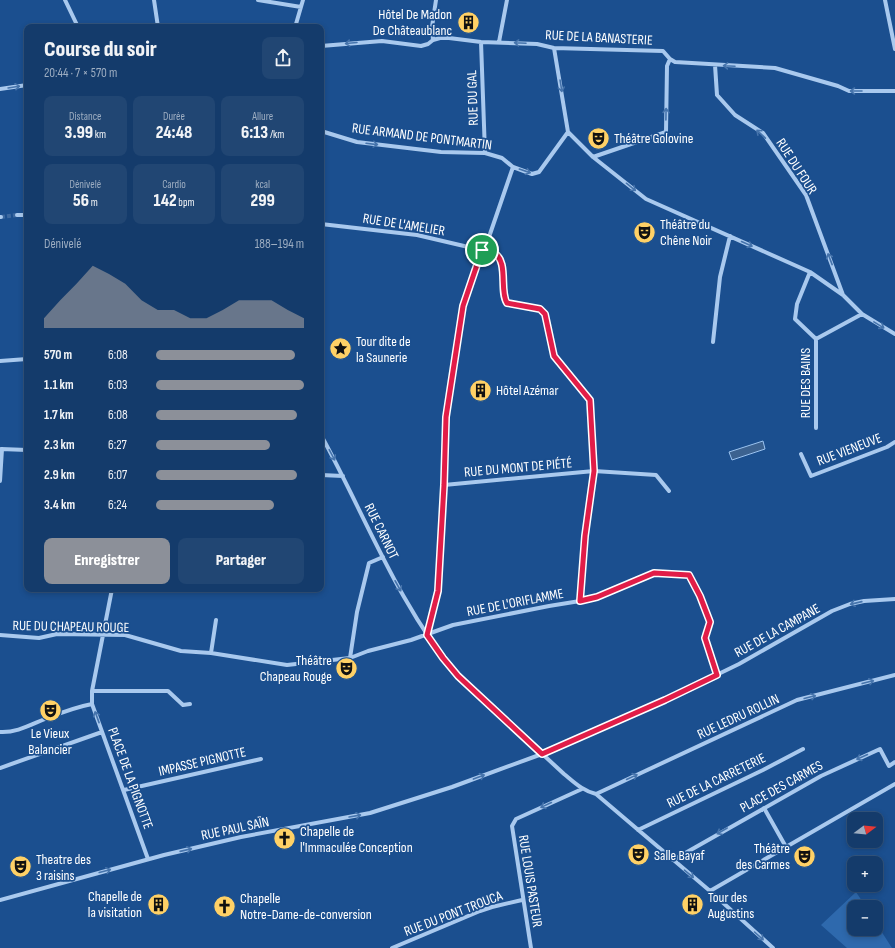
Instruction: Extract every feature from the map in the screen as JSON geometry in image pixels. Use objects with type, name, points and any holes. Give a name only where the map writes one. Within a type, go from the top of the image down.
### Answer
[{"type":"street","points":[[65,0],[77,24]]},
{"type":"street","points":[[154,0],[158,24]]},
{"type":"street","points":[[258,0],[301,7]]},
{"type":"street","points":[[433,40],[432,27],[436,0]]},
{"type":"street","points":[[499,42],[507,0]]},
{"type":"street","points":[[885,0],[895,49]]},
{"type":"street","points":[[296,24],[303,1]]},
{"type":"street","name":"RUE DE LA BANASTERIE","points":[[324,46],[382,40],[421,46],[428,44],[433,40],[449,38],[481,42],[537,44],[554,48],[663,51],[675,62],[775,68],[849,91],[895,91]]},
{"type":"street","name":"RUE DU GAL","points":[[481,42],[485,153]]},
{"type":"street","points":[[554,48],[568,132],[593,157],[646,200],[810,272],[844,295],[862,314],[895,334]]},
{"type":"street","points":[[593,157],[666,132],[667,66],[670,59]]},
{"type":"street","name":"RUE DU FOUR","points":[[715,65],[717,95],[735,115],[763,133],[806,196],[844,295]]},
{"type":"street","points":[[0,89],[24,85]]},
{"type":"street","name":"RUE ARMAND DE PONTMARTIN","points":[[324,132],[357,142],[441,152],[485,153],[502,158],[513,167],[532,174],[539,172],[568,132]]},
{"type":"street","points":[[427,635],[438,591],[446,417],[463,306],[513,167]]},
{"type":"street","points":[[17,216],[24,215]]},
{"type":"street","name":"RUE DE L'AMELIER","points":[[324,224],[417,235],[494,253],[499,257],[503,271],[504,299],[507,303],[540,309],[545,314],[554,356],[590,400],[594,471]]},
{"type":"street","points":[[713,342],[720,277],[730,236]]},
{"type":"street","name":"RUE DES BAINS","points":[[810,272],[797,304],[795,319],[816,339],[816,428]]},
{"type":"street","name":"RUE DES BAINS","points":[[816,339],[862,314]]},
{"type":"street","points":[[0,361],[24,359]]},
{"type":"street","name":"RUE CARNOT","points":[[324,440],[383,557],[427,635],[443,658],[458,676],[542,754],[582,788],[588,792],[596,794]]},
{"type":"street","name":"RUE VIENEUVE","points":[[801,454],[811,476],[887,447],[895,442]]},
{"type":"street","points":[[0,481],[1,449],[24,450]]},
{"type":"street","points":[[580,601],[585,536],[594,471]]},
{"type":"street","name":"RUE DU MONT DE PIÉTÉ","points":[[444,485],[594,471],[656,475],[669,491]]},
{"type":"street","points":[[324,475],[343,476]]},
{"type":"street","points":[[350,658],[357,612],[369,563],[383,557]]},
{"type":"street","name":"RUE DE L'ORIFLAMME","points":[[427,635],[453,625],[597,597],[654,573],[689,575],[700,596],[710,622],[705,638],[717,675]]},
{"type":"street","name":"PLACE DE LA PIGNOTTE","points":[[111,592],[92,690],[92,704],[148,859]]},
{"type":"street","name":"RUE DE LA CAMPANE","points":[[542,754],[665,700],[717,675],[832,612],[850,604],[864,601],[895,599]]},
{"type":"street","points":[[211,653],[216,620]]},
{"type":"street","name":"RUE DU CHAPEAU ROUGE","points":[[0,635],[39,638],[58,634],[125,635],[181,651],[211,653],[287,665],[350,658],[427,635]]},
{"type":"street","name":"RUE LEDRU ROLLIN","points":[[596,794],[797,700],[895,675]]},
{"type":"street","points":[[92,690],[168,691],[183,704],[190,704]]},
{"type":"street","points":[[0,732],[8,732],[24,728],[75,707],[92,704]]},
{"type":"street","points":[[0,768],[102,732]]},
{"type":"street","name":"RUE DE LA CARRETERIE","points":[[638,830],[763,770],[803,749]]},
{"type":"street","name":"PLACE DES CARMES","points":[[673,860],[821,776],[880,749],[889,766],[895,762]]},
{"type":"street","name":"RUE PAUL SAÏN","points":[[0,900],[148,859],[241,837],[370,813],[452,788],[542,754]]},
{"type":"street","name":"IMPASSE PIGNOTTE","points":[[124,790],[261,759]]},
{"type":"street","points":[[710,891],[895,784]]},
{"type":"street","name":"RUE LOUIS PASTEUR","points":[[531,948],[522,900],[512,826],[516,819],[582,788]]},
{"type":"street","points":[[596,794],[710,891],[773,948]]},
{"type":"street","points":[[764,808],[786,847]]},
{"type":"street","name":"RUE DU PONT TROUCA","points":[[392,948],[492,907],[522,900]]},
{"type":"shaded area","points":[[763,441],[765,449],[732,460],[729,452]]},
{"type":"shaded area","points":[[856,892],[861,900],[848,900]]},
{"type":"shaded area","points":[[847,900],[847,936],[883,936],[883,934],[892,948],[847,948],[821,925]]},
{"type":"tunnel","points":[[1,217],[17,215]]},
{"type":"place","name":"Hôtel De Madon De Châteaublanc","points":[[468,22]]},
{"type":"place","name":"Théâtre Golovine","points":[[599,138]]},
{"type":"place","name":"Théâtre du Chêne Noir","points":[[644,232]]},
{"type":"place","name":"Tour dite de la Saunerie","points":[[341,349]]},
{"type":"place","name":"Hôtel Azémar","points":[[480,390]]},
{"type":"place","name":"Théâtre Chapeau Rouge","points":[[347,668]]},
{"type":"place","name":"Le Vieux Balancier","points":[[50,711]]},
{"type":"place","name":"Chapelle de l'Immaculée Conception","points":[[285,839]]},
{"type":"place","name":"Salle Bayaf","points":[[638,855]]},
{"type":"place","name":"Théâtre des Carmes","points":[[805,856]]},
{"type":"place","name":"Theatre des 3 raisins","points":[[21,867]]},
{"type":"place","name":"Chapelle de la visitation","points":[[158,904]]},
{"type":"place","name":"Tour des Augustins","points":[[693,905]]},
{"type":"place","name":"Chapelle Notre-Dame-de-conversion","points":[[224,906]]},
{"type":"route","points":[[482,250],[494,253],[499,257],[503,271],[504,299],[507,303],[540,309],[545,314],[554,356],[590,400],[594,471],[585,536],[580,601],[597,597],[654,573],[689,575],[700,596],[710,622],[705,638],[717,675],[693,688],[542,754],[458,676],[427,635],[438,591],[446,417],[463,306],[482,250]]}]
